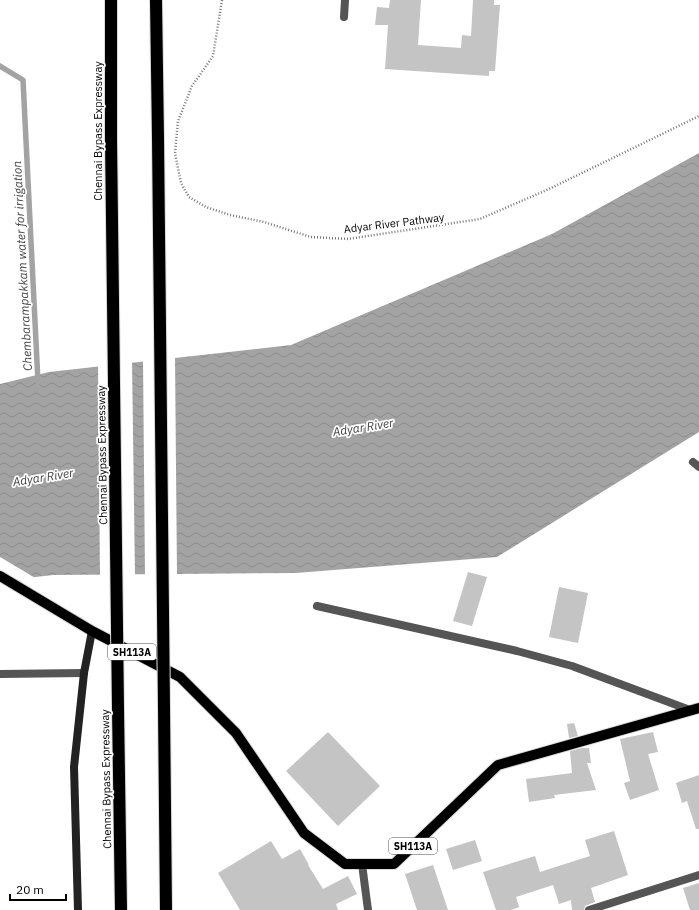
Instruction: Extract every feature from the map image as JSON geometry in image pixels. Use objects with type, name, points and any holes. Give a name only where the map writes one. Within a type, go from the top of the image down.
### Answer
[{"type":"highway","name":"Chennai Bypass Expressway","points":[[111,0],[111,139],[121,910]]},
{"type":"highway","points":[[156,0],[166,910]]},
{"type":"main road","name":"SH113A","points":[[0,576],[88,629],[180,677],[236,733],[304,833],[345,864],[394,864],[498,765],[697,708]]},
{"type":"street","points":[[344,17],[345,0]]},
{"type":"street","points":[[317,606],[517,651],[572,666],[697,708]]},
{"type":"street","points":[[78,910],[74,767],[88,629]]},
{"type":"street","points":[[0,674],[84,672]]},
{"type":"street","points":[[362,864],[368,910]]},
{"type":"street","points":[[589,910],[699,875]]},
{"type":"path","name":"Adyar River Pathway","points":[[222,0],[213,56],[192,86],[178,121],[175,153],[181,183],[189,197],[206,208],[264,222],[312,237],[348,239],[480,219],[549,189],[699,116]]},
{"type":"water","name":"Adyar River","points":[[699,153],[699,432],[497,557],[296,573],[53,575],[0,581],[0,384],[49,372],[291,345],[552,234]]},
{"type":"pier","points":[[175,356],[177,576],[145,576],[143,359]]},
{"type":"pier","points":[[132,361],[135,576],[100,577],[98,364]]},
{"type":"pier","points":[[0,557],[37,579],[0,583]]},
{"type":"building","points":[[390,0],[421,0],[418,45],[461,48],[462,35],[471,36],[473,0],[494,0],[494,5],[500,5],[495,71],[489,71],[489,76],[385,69],[388,25],[375,25],[377,7],[389,8]]},
{"type":"building","points":[[468,572],[487,577],[472,626],[453,621]]},
{"type":"building","points":[[559,587],[588,593],[578,643],[549,637]]},
{"type":"building","points":[[574,723],[578,736],[569,738],[567,724]]},
{"type":"building","points":[[328,732],[380,786],[338,826],[286,771]]},
{"type":"building","points":[[653,732],[658,752],[648,754],[659,790],[630,800],[624,783],[630,781],[620,739]]},
{"type":"building","points":[[589,748],[591,763],[587,763],[596,790],[554,795],[555,798],[529,802],[526,779],[572,773],[570,751]]},
{"type":"building","points":[[699,775],[699,829],[696,829],[687,801],[682,803],[676,783]]},
{"type":"building","points":[[614,831],[628,875],[591,888],[595,902],[585,906],[584,910],[572,910],[571,900],[559,904],[553,885],[516,897],[519,907],[511,910],[496,910],[483,872],[535,856],[540,872],[590,856],[585,840]]},
{"type":"building","points":[[475,840],[482,861],[453,870],[446,849]]},
{"type":"building","points":[[271,841],[282,859],[300,849],[323,889],[348,876],[357,894],[336,904],[338,910],[240,910],[218,873]]},
{"type":"building","points":[[433,865],[448,910],[417,910],[405,874]]},
{"type":"building","points":[[699,883],[699,910],[690,910],[683,888]]},
{"type":"waterway","name":"Chembarampakkam water for irrigation","points":[[0,66],[23,80],[38,382]]}]
